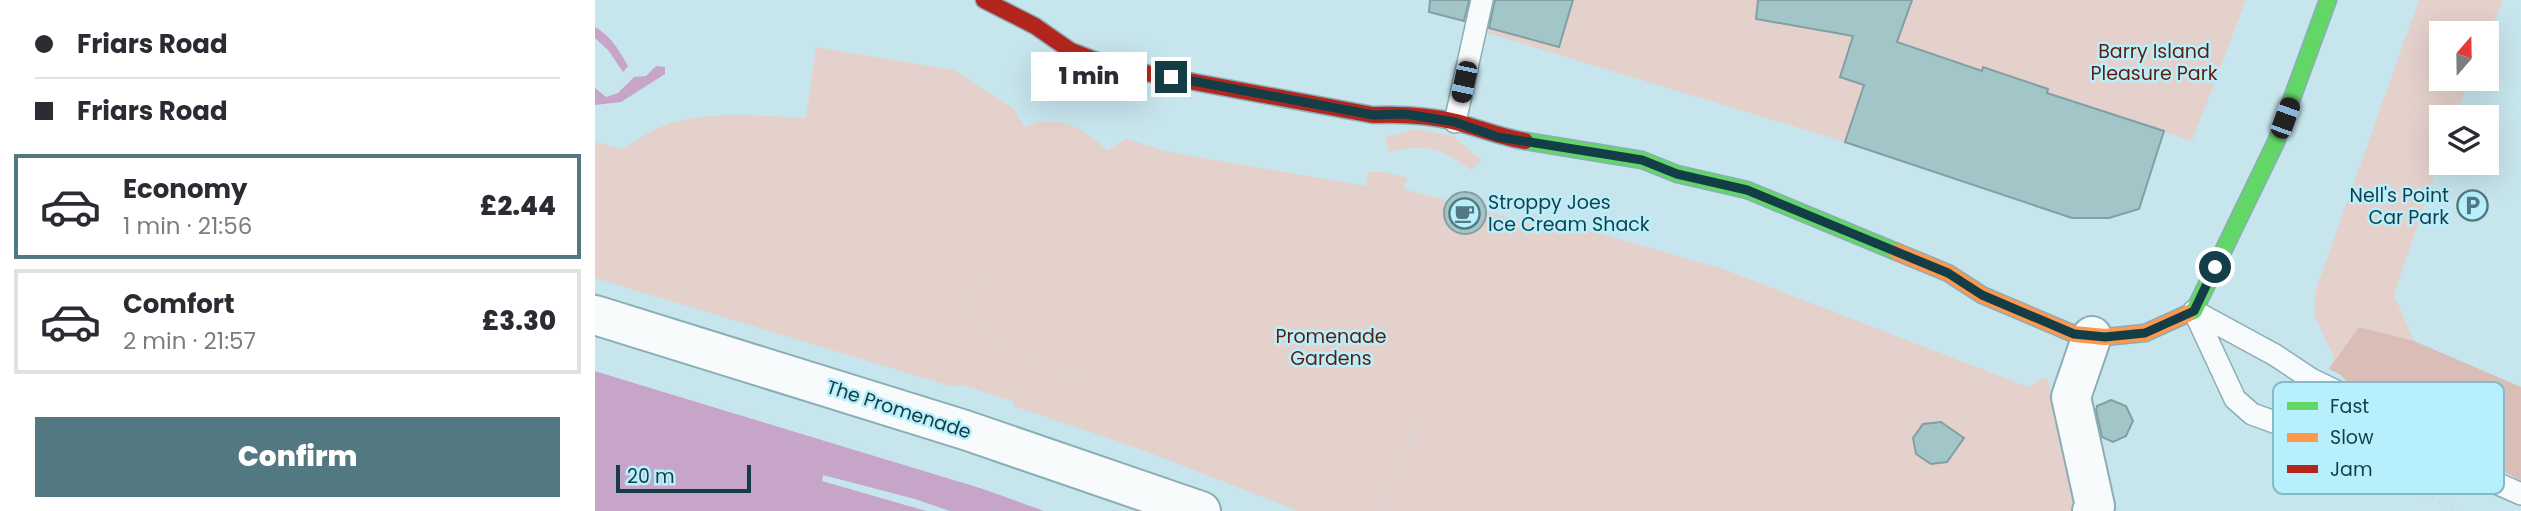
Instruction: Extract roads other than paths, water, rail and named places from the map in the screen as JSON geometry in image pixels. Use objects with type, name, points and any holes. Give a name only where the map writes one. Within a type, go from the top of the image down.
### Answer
[{"type":"main road","points":[[984,0],[1035,26],[1071,51],[1134,72],[1373,115],[1405,114],[1455,122],[1498,137],[1642,160],[1677,174],[1747,190],[1948,273],[1982,295],[2074,334],[2092,336],[2145,333],[2194,311],[2276,142],[2328,0]]},
{"type":"street","name":"The Promenade","points":[[595,315],[1094,472],[1201,511]]},
{"type":"street","points":[[2092,336],[2071,397],[2095,506],[2092,511]]},
{"type":"lane","points":[[1455,122],[1482,0]]},
{"type":"lane","points":[[2194,311],[2275,355],[2317,382]]},
{"type":"lane","points":[[2194,311],[2235,399],[2252,414],[2273,422]]},
{"type":"lane","points":[[2504,487],[2521,494]]},
{"type":"place","name":"Nell's Point Car Park","points":[[2472,206]]},
{"type":"place","name":"Stroppy Joes Ice Cream Shack","points":[[1465,213]]},
{"type":"park label","name":"Barry Island Pleasure Park","points":[[2154,62]]},
{"type":"park label","name":"Promenade Gardens","points":[[1331,347]]}]
